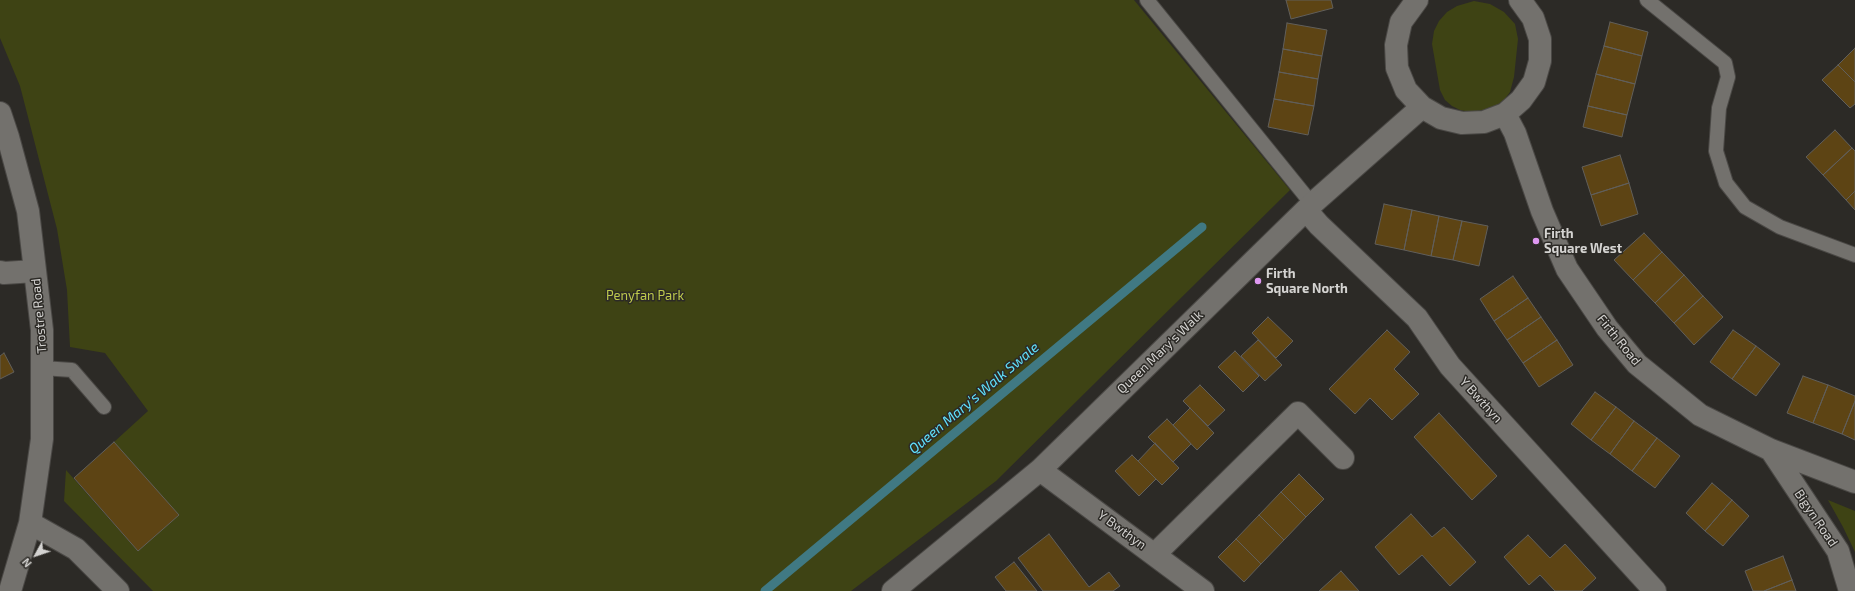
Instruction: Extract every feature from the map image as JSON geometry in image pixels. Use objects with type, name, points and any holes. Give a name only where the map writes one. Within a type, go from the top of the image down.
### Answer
[{"type":"street","points":[[1417,0],[1401,22],[1396,45],[1397,68],[1406,90],[1422,107],[1441,118],[1462,124],[1484,122],[1505,114],[1522,100],[1534,82],[1540,61],[1540,39],[1533,18],[1520,0]]},
{"type":"street","name":"Queen Mary's Walk","points":[[896,590],[1040,470],[1309,207],[1422,107]]},
{"type":"street","name":"Trostre Road","points":[[0,113],[28,211],[42,330],[42,439],[30,523],[10,591]]},
{"type":"street","name":"Firth Road","points":[[1505,114],[1515,133],[1542,211],[1567,269],[1618,342],[1637,364],[1700,415],[1771,450],[1855,482]]},
{"type":"street","name":"Y Bwthyn","points":[[1309,207],[1319,225],[1417,318],[1450,366],[1655,591]]},
{"type":"street","points":[[0,272],[4,274],[35,271]]},
{"type":"street","points":[[1154,554],[1298,413],[1343,458]]},
{"type":"street","name":"Bigyn Road","points":[[1771,450],[1838,551],[1850,591]]},
{"type":"street","name":"Y Bwthyn","points":[[1040,470],[1203,591]]},
{"type":"street","points":[[30,523],[76,549],[118,591]]},
{"type":"lane","points":[[1147,0],[1309,207]]},
{"type":"lane","points":[[1647,0],[1725,64],[1728,77],[1719,108],[1716,151],[1726,183],[1745,207],[1780,227],[1855,255]]},
{"type":"lane","points":[[42,368],[72,370],[104,407]]},
{"type":"green space","name":"Penyfan Park","points":[[0,0],[1134,0],[1290,190],[996,481],[851,591],[153,591],[64,501],[66,470],[138,551],[114,442],[148,411],[105,353],[70,347],[67,290],[57,229],[20,86],[0,38]]},
{"type":"green space","points":[[1474,1],[1490,4],[1504,12],[1515,24],[1518,39],[1514,77],[1510,92],[1504,100],[1493,108],[1470,112],[1460,110],[1445,100],[1440,90],[1432,44],[1434,31],[1439,21],[1447,12],[1457,6]]},
{"type":"green space","points":[[1828,500],[1855,511],[1855,552],[1843,527]]},
{"type":"building","points":[[1286,0],[1331,0],[1333,8],[1291,19]]},
{"type":"building","points":[[1610,22],[1648,32],[1642,56],[1604,46]]},
{"type":"building","points":[[1287,23],[1327,30],[1322,56],[1283,49]]},
{"type":"building","points":[[1604,46],[1642,56],[1635,84],[1596,74]]},
{"type":"building","points":[[1855,48],[1855,82],[1838,65]]},
{"type":"building","points":[[1283,49],[1322,56],[1318,79],[1279,72]]},
{"type":"building","points":[[1838,65],[1855,82],[1855,104],[1850,108],[1822,80]]},
{"type":"building","points":[[1279,72],[1318,79],[1314,106],[1274,99]]},
{"type":"building","points":[[1596,74],[1635,84],[1627,115],[1588,106]]},
{"type":"building","points":[[1274,99],[1314,106],[1308,135],[1268,127]]},
{"type":"building","points":[[1588,106],[1627,115],[1622,137],[1583,127]]},
{"type":"building","points":[[1835,130],[1852,148],[1823,175],[1806,157]]},
{"type":"building","points":[[1852,148],[1855,151],[1855,191],[1846,200],[1823,175]]},
{"type":"building","points":[[1620,155],[1629,183],[1591,195],[1582,167]]},
{"type":"building","points":[[1629,183],[1638,214],[1601,226],[1591,195]]},
{"type":"building","points":[[1855,191],[1855,210],[1846,200]]},
{"type":"building","points":[[1384,204],[1412,210],[1404,250],[1375,244]]},
{"type":"building","points":[[1412,210],[1439,216],[1431,256],[1404,250]]},
{"type":"building","points":[[1439,216],[1462,221],[1453,260],[1431,256]]},
{"type":"building","points":[[1462,221],[1488,226],[1479,266],[1453,260]]},
{"type":"building","points":[[1644,233],[1662,252],[1633,280],[1614,260]]},
{"type":"building","points":[[1662,252],[1684,275],[1655,303],[1633,280]]},
{"type":"building","points":[[1684,275],[1703,296],[1674,323],[1655,303]]},
{"type":"building","points":[[1513,276],[1528,298],[1494,321],[1480,299]]},
{"type":"building","points":[[1703,296],[1723,317],[1694,345],[1674,323]]},
{"type":"building","points":[[1528,298],[1541,317],[1507,340],[1494,321]]},
{"type":"building","points":[[1268,317],[1293,341],[1276,358],[1252,333]]},
{"type":"building","points":[[1541,317],[1557,340],[1523,363],[1507,340]]},
{"type":"building","points":[[1387,330],[1410,352],[1394,369],[1419,394],[1392,420],[1370,398],[1355,414],[1329,389]]},
{"type":"building","points":[[1733,330],[1756,346],[1732,379],[1710,362]]},
{"type":"building","points":[[1258,340],[1282,365],[1265,381],[1241,356]]},
{"type":"building","points":[[1557,340],[1573,365],[1539,387],[1523,363]]},
{"type":"building","points":[[1756,346],[1780,364],[1756,396],[1732,379]]},
{"type":"building","points":[[1235,351],[1259,376],[1243,392],[1218,367]]},
{"type":"building","points":[[4,353],[14,372],[0,379],[0,356]]},
{"type":"building","points":[[1803,376],[1828,385],[1813,423],[1787,413]]},
{"type":"building","points":[[1200,385],[1225,410],[1208,426],[1183,401]]},
{"type":"building","points":[[1828,385],[1855,396],[1855,401],[1842,434],[1813,423]]},
{"type":"building","points":[[1595,392],[1616,407],[1591,440],[1571,424]]},
{"type":"building","points":[[1855,401],[1855,440],[1842,434]]},
{"type":"building","points":[[1616,407],[1634,421],[1610,454],[1591,440]]},
{"type":"building","points":[[1190,408],[1214,433],[1197,450],[1173,425]]},
{"type":"building","points":[[1439,413],[1497,476],[1472,500],[1414,437]]},
{"type":"building","points":[[1167,419],[1191,444],[1173,462],[1148,437]]},
{"type":"building","points":[[1634,421],[1657,438],[1632,471],[1610,454]]},
{"type":"building","points":[[1657,438],[1680,456],[1655,488],[1632,471]]},
{"type":"building","points":[[114,442],[179,515],[138,551],[74,478]]},
{"type":"building","points":[[1155,443],[1179,468],[1162,485],[1138,461]]},
{"type":"building","points":[[1132,455],[1156,479],[1139,496],[1115,471]]},
{"type":"building","points":[[1299,474],[1324,499],[1306,517],[1281,492]]},
{"type":"building","points":[[1712,483],[1732,500],[1705,531],[1686,513]]},
{"type":"building","points":[[1281,492],[1306,517],[1284,540],[1259,515]]},
{"type":"building","points":[[1732,500],[1749,516],[1723,546],[1705,531]]},
{"type":"building","points":[[1411,514],[1432,537],[1444,527],[1476,562],[1450,586],[1422,555],[1399,575],[1375,547]]},
{"type":"building","points":[[1259,515],[1284,540],[1261,564],[1236,539]]},
{"type":"building","points":[[1049,534],[1089,587],[1109,572],[1120,586],[1113,591],[1043,591],[1018,558]]},
{"type":"building","points":[[1528,535],[1550,558],[1565,544],[1596,578],[1582,591],[1555,591],[1540,575],[1529,585],[1504,557]]},
{"type":"building","points":[[1236,539],[1261,564],[1244,582],[1218,557]]},
{"type":"building","points":[[1783,556],[1792,580],[1764,591],[1753,591],[1745,571]]},
{"type":"building","points":[[1014,562],[1037,591],[1006,591],[995,577]]},
{"type":"building","points":[[1341,571],[1359,591],[1319,591]]},
{"type":"building","points":[[1792,580],[1796,591],[1764,591]]},
{"type":"waterway","name":"Queen Mary's Walk Swale","points":[[765,591],[1202,227]]},
{"type":"place","name":"Firth Square West","points":[[1536,241]]},
{"type":"place","name":"Firth Square North","points":[[1258,281]]}]
